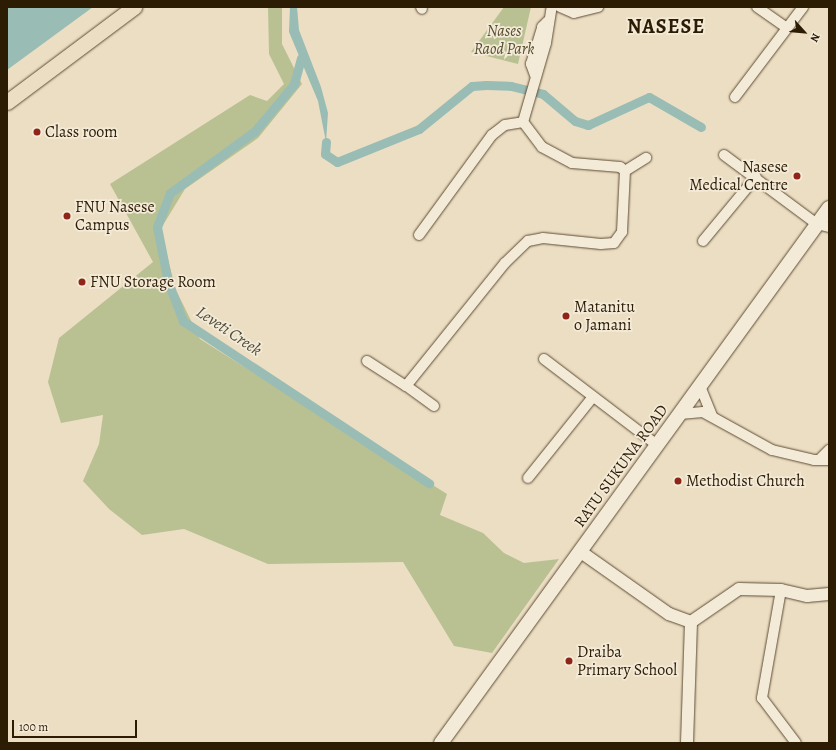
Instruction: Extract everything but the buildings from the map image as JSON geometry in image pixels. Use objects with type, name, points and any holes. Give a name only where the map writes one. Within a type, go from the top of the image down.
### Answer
[{"type":"main road","points":[[7,102],[134,7]]},
{"type":"main road","name":"RATU SUKUNA ROAD","points":[[441,743],[700,386],[823,226],[829,208]]},
{"type":"street","points":[[523,122],[535,75],[533,57],[542,27],[548,21],[552,7]]},
{"type":"street","points":[[560,7],[574,13],[598,7]]},
{"type":"street","points":[[757,7],[787,28]]},
{"type":"street","points":[[735,97],[802,7]]},
{"type":"street","points":[[406,386],[505,263],[528,241],[543,238],[614,243],[622,232],[625,172],[620,167],[572,163],[542,147],[523,122]]},
{"type":"street","points":[[419,235],[492,135],[505,125],[523,122]]},
{"type":"street","points":[[724,155],[823,226]]},
{"type":"street","points":[[625,172],[646,158]]},
{"type":"street","points":[[703,241],[756,177]]},
{"type":"street","points":[[544,359],[657,445]]},
{"type":"street","points":[[367,361],[434,406]]},
{"type":"street","points":[[700,386],[712,416]]},
{"type":"street","points":[[528,478],[593,397]]},
{"type":"street","points":[[680,414],[703,412],[772,450],[805,459],[824,459],[829,450]]},
{"type":"street","points":[[581,552],[669,614],[691,622]]},
{"type":"street","points":[[691,622],[739,589],[781,590],[807,596],[829,594]]},
{"type":"street","points":[[781,590],[762,698],[796,743]]},
{"type":"street","points":[[687,743],[691,622]]},
{"type":"green space","points":[[268,7],[282,7],[282,44],[302,84],[258,138],[185,189],[160,230],[176,290],[200,339],[447,494],[440,515],[483,533],[504,553],[524,563],[559,559],[492,653],[454,646],[403,562],[268,564],[184,529],[142,535],[109,509],[83,481],[99,444],[103,415],[61,423],[48,382],[59,338],[153,262],[110,184],[250,95],[267,101],[284,84],[269,54]]},
{"type":"green space","name":"Nases Raod Park","points":[[504,7],[531,7],[518,64],[471,52]]},
{"type":"water","points":[[7,7],[93,7],[7,70]]},
{"type":"water","points":[[290,7],[297,7],[299,30],[321,87],[328,113],[326,142],[318,101],[289,32]]},
{"type":"waterway","name":"Leveti Creek","points":[[301,58],[294,84],[255,131],[170,193],[157,227],[168,282],[183,321],[429,483]]},
{"type":"waterway","points":[[326,142],[325,154],[337,162],[419,129],[472,86],[486,85],[511,86],[543,94],[575,121],[588,125],[649,97],[701,127]]},
{"type":"place","name":"Class room","points":[[37,132]]},
{"type":"place","name":"Nasese Medical Centre","points":[[797,176]]},
{"type":"place","name":"FNU Nasese Campus","points":[[67,216]]},
{"type":"place","name":"FNU Storage Room","points":[[82,282]]},
{"type":"place","name":"Matanitu o Jamani","points":[[566,316]]},
{"type":"place","name":"Methodist Church","points":[[678,481]]},
{"type":"place","name":"Draiba Primary School","points":[[569,661]]},
{"type":"district","name":"NASESE","points":[[666,26]]}]
